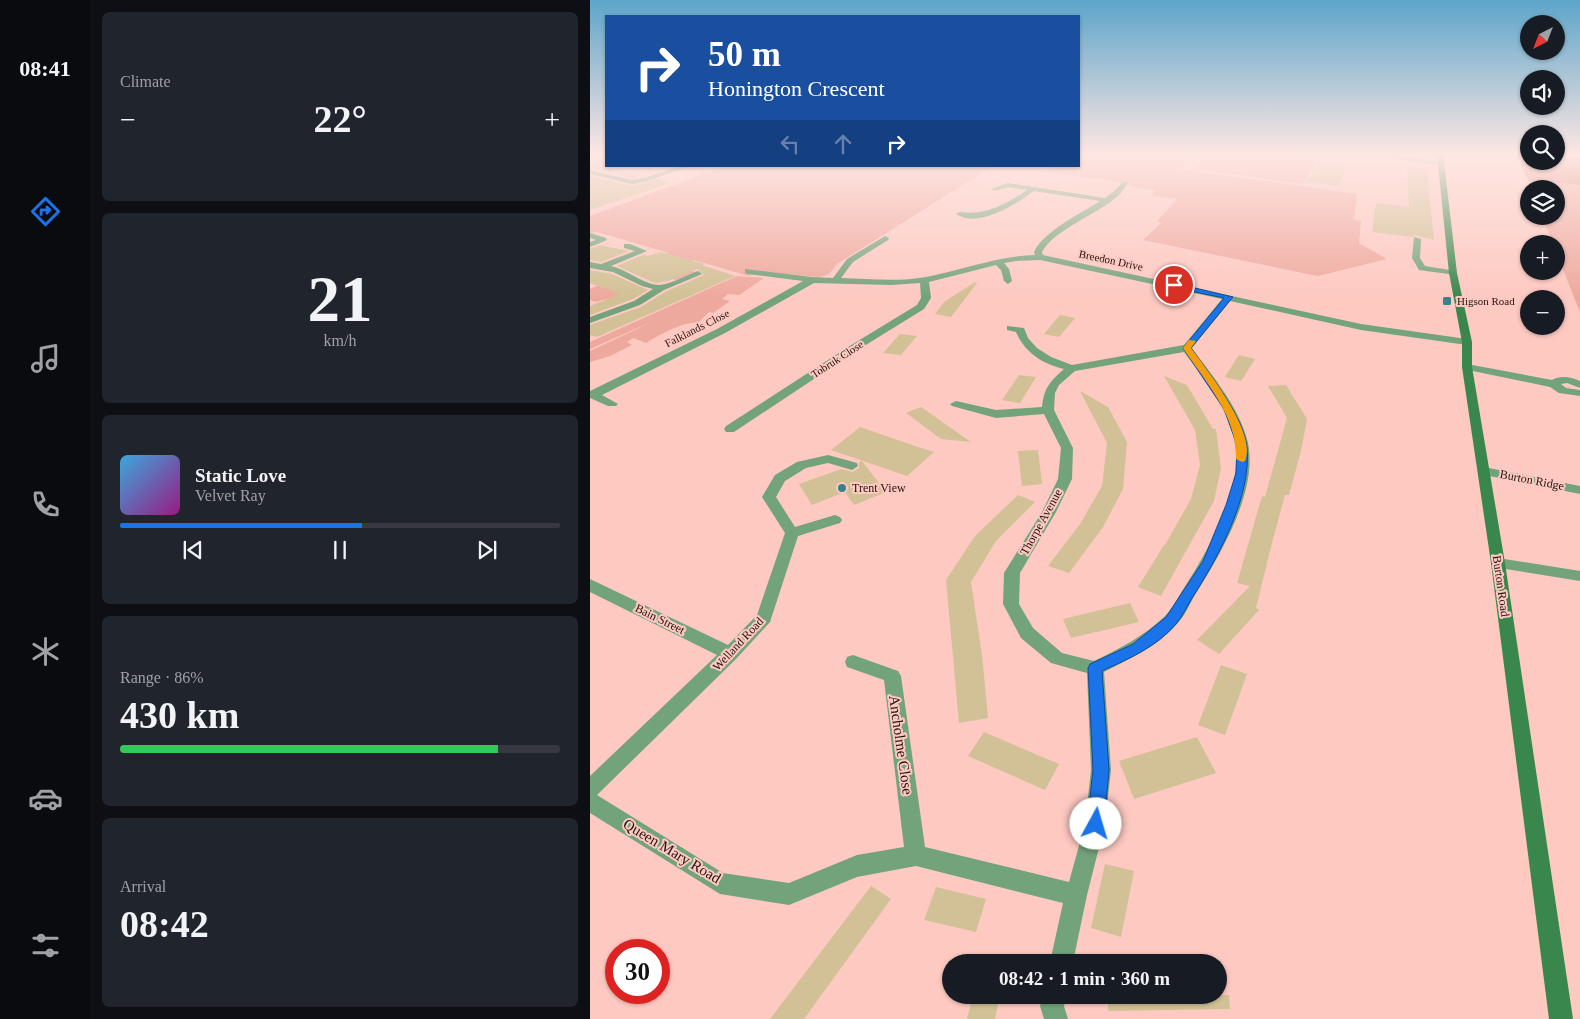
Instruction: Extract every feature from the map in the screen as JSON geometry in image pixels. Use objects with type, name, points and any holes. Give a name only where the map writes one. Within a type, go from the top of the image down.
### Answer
[{"type":"main road","name":"Burton Road","points":[[1446,202],[1453,273],[1467,342],[1467,367],[1498,563],[1561,1019]]},
{"type":"street","points":[[960,214],[970,217],[1002,209],[1014,202]]},
{"type":"street","points":[[1040,257],[1038,252],[1046,240],[1102,202]]},
{"type":"street","points":[[590,235],[603,240],[590,245]]},
{"type":"street","points":[[836,280],[838,273],[848,262],[885,238]]},
{"type":"street","points":[[1417,239],[1416,258],[1419,272],[1453,273]]},
{"type":"street","points":[[601,268],[643,251],[627,246]]},
{"type":"street","name":"Breedon Drive","points":[[748,271],[812,280],[865,282],[924,280],[998,262],[1040,257],[1362,327],[1467,342]]},
{"type":"street","points":[[998,262],[1005,269],[1008,281]]},
{"type":"street","points":[[590,265],[616,270],[645,284],[661,288]]},
{"type":"street","points":[[590,320],[637,303],[661,288],[698,274]]},
{"type":"street","name":"Falklands Close","points":[[592,395],[721,331],[812,280]]},
{"type":"street","name":"Tobruk Close","points":[[730,429],[852,349],[921,307],[926,298],[924,280]]},
{"type":"street","points":[[1011,328],[1020,330],[1023,340],[1034,351],[1053,364],[1072,368],[1187,348],[1229,297]]},
{"type":"street","points":[[1064,954],[1076,894],[1096,824],[1101,770],[1095,668],[1138,648],[1171,621],[1209,562],[1237,489],[1241,473],[1242,445],[1229,409],[1187,348]]},
{"type":"street","points":[[1467,367],[1554,384],[1563,391],[1580,393]]},
{"type":"street","points":[[956,404],[996,414],[1048,410],[1049,393],[1056,383],[1072,368]]},
{"type":"street","points":[[1554,384],[1557,380],[1565,380],[1580,385]]},
{"type":"street","points":[[592,395],[612,404]]},
{"type":"street","name":"Thorpe Avenue","points":[[1048,410],[1067,448],[1065,479],[1049,512],[1012,573],[1011,604],[1026,633],[1056,658],[1095,668]]},
{"type":"street","points":[[835,520],[792,533],[769,496],[780,478],[802,465],[828,459],[852,466]]},
{"type":"street","name":"Burton Ridge","points":[[1484,471],[1580,490]]},
{"type":"street","name":"Welland Road","points":[[590,789],[730,654],[764,618],[792,533]]},
{"type":"street","points":[[1498,563],[1580,576]]},
{"type":"street","name":"Bain Street","points":[[590,584],[730,654]]},
{"type":"street","name":"Ancholme Close","points":[[853,662],[892,676],[916,856]]},
{"type":"street","name":"Queen Mary Road","points":[[590,802],[720,883],[789,894],[857,866],[916,856],[1076,894]]},
{"type":"street","points":[[1053,1004],[1056,1019]]},
{"type":"shaded area","points":[[629,202],[936,202],[837,264],[829,274],[820,277],[762,272],[749,276],[694,260],[680,266],[695,272],[677,280],[672,279],[677,277],[662,273],[652,261],[669,253],[597,232],[590,233],[590,216]]},
{"type":"shaded area","points":[[1175,202],[1356,202],[1354,220],[1361,221],[1359,243],[1387,259],[1318,276],[1143,240],[1161,223],[1157,221]]},
{"type":"shaded area","points":[[1565,202],[1580,202],[1580,312],[1565,274],[1565,235],[1549,235],[1546,225],[1565,225]]},
{"type":"shaded area","points":[[737,276],[764,278],[739,295],[728,294],[722,299],[730,301],[713,313],[709,312],[698,323],[679,326],[646,343],[633,338],[627,342],[632,345],[610,356],[590,362],[590,351],[656,320],[590,349],[590,342]]},
{"type":"shaded area","points":[[599,285],[633,298],[619,304],[606,299],[596,302],[590,300],[590,289]]},
{"type":"building","points":[[590,202],[615,202],[590,210]]},
{"type":"building","points":[[1409,202],[1430,202],[1434,240],[1415,235],[1412,237],[1372,232],[1376,203],[1409,207]]},
{"type":"building","points":[[600,245],[629,251],[601,262],[590,260],[590,249]]},
{"type":"building","points":[[661,252],[705,264],[702,265],[735,276],[597,337],[590,335],[590,325],[641,307],[665,292],[704,275],[697,269],[668,281],[655,283],[617,266],[643,255],[648,256]]},
{"type":"building","points":[[590,270],[612,274],[648,290],[633,299],[590,315],[590,306],[620,294],[590,283]]},
{"type":"building","points":[[975,282],[977,283],[951,317],[935,314],[944,302]]},
{"type":"building","points":[[1060,315],[1075,318],[1059,337],[1044,334]]},
{"type":"building","points":[[900,334],[917,336],[901,355],[883,353]]},
{"type":"building","points":[[1239,355],[1255,359],[1241,381],[1225,377]]},
{"type":"building","points":[[1019,375],[1036,377],[1020,403],[1002,400]]},
{"type":"building","points":[[1164,376],[1187,385],[1213,429],[1216,429],[1221,468],[1214,501],[1161,596],[1138,587],[1191,499],[1200,465],[1195,430]]},
{"type":"building","points":[[1286,385],[1307,419],[1301,451],[1289,495],[1285,495],[1272,543],[1256,608],[1259,610],[1219,654],[1197,640],[1250,586],[1237,583],[1262,496],[1265,497],[1287,418],[1268,386]]},
{"type":"building","points":[[1080,391],[1108,407],[1127,442],[1123,489],[1103,527],[1069,573],[1048,566],[1080,524],[1102,486],[1107,443]]},
{"type":"building","points":[[921,407],[971,442],[941,439],[906,413]]},
{"type":"building","points":[[860,427],[934,452],[907,476],[831,450]]},
{"type":"building","points":[[1038,450],[1042,484],[1022,486],[1018,451]]},
{"type":"building","name":"Trent View","points":[[862,461],[886,492],[854,505],[845,492],[812,505],[799,484],[841,469],[853,472],[859,468],[859,462]]},
{"type":"building","points":[[1018,495],[1035,502],[996,541],[971,582],[982,655],[988,718],[959,723],[946,580],[975,536]]},
{"type":"building","points":[[1130,603],[1139,622],[1071,638],[1063,619]]},
{"type":"building","points":[[1221,665],[1247,674],[1225,735],[1198,725]]},
{"type":"building","points":[[984,732],[1059,764],[1045,790],[968,756]]},
{"type":"building","points":[[1197,737],[1216,773],[1134,799],[1119,761]]},
{"type":"building","points":[[1105,864],[1134,871],[1121,937],[1091,928]]},
{"type":"building","points":[[871,886],[891,899],[804,1019],[770,1019]]},
{"type":"building","points":[[936,887],[986,899],[976,932],[924,920]]},
{"type":"building","points":[[1227,995],[1229,995],[1230,1009],[1108,1011],[1108,1004],[1227,1004]]},
{"type":"building","points":[[971,1004],[998,1004],[995,1019],[967,1019]]},
{"type":"slow traffic","points":[[1192,341],[1187,348],[1229,409],[1242,445],[1242,459]]},
{"type":"place","name":"Higson Road","points":[[1447,301]]},
{"type":"place","name":"Trent View","points":[[842,488]]},
{"type":"route","points":[[1096,824],[1101,770],[1095,668],[1138,648],[1171,621],[1209,562],[1232,505],[1241,473],[1242,445],[1229,409],[1187,348],[1229,297],[1174,285]]}]
